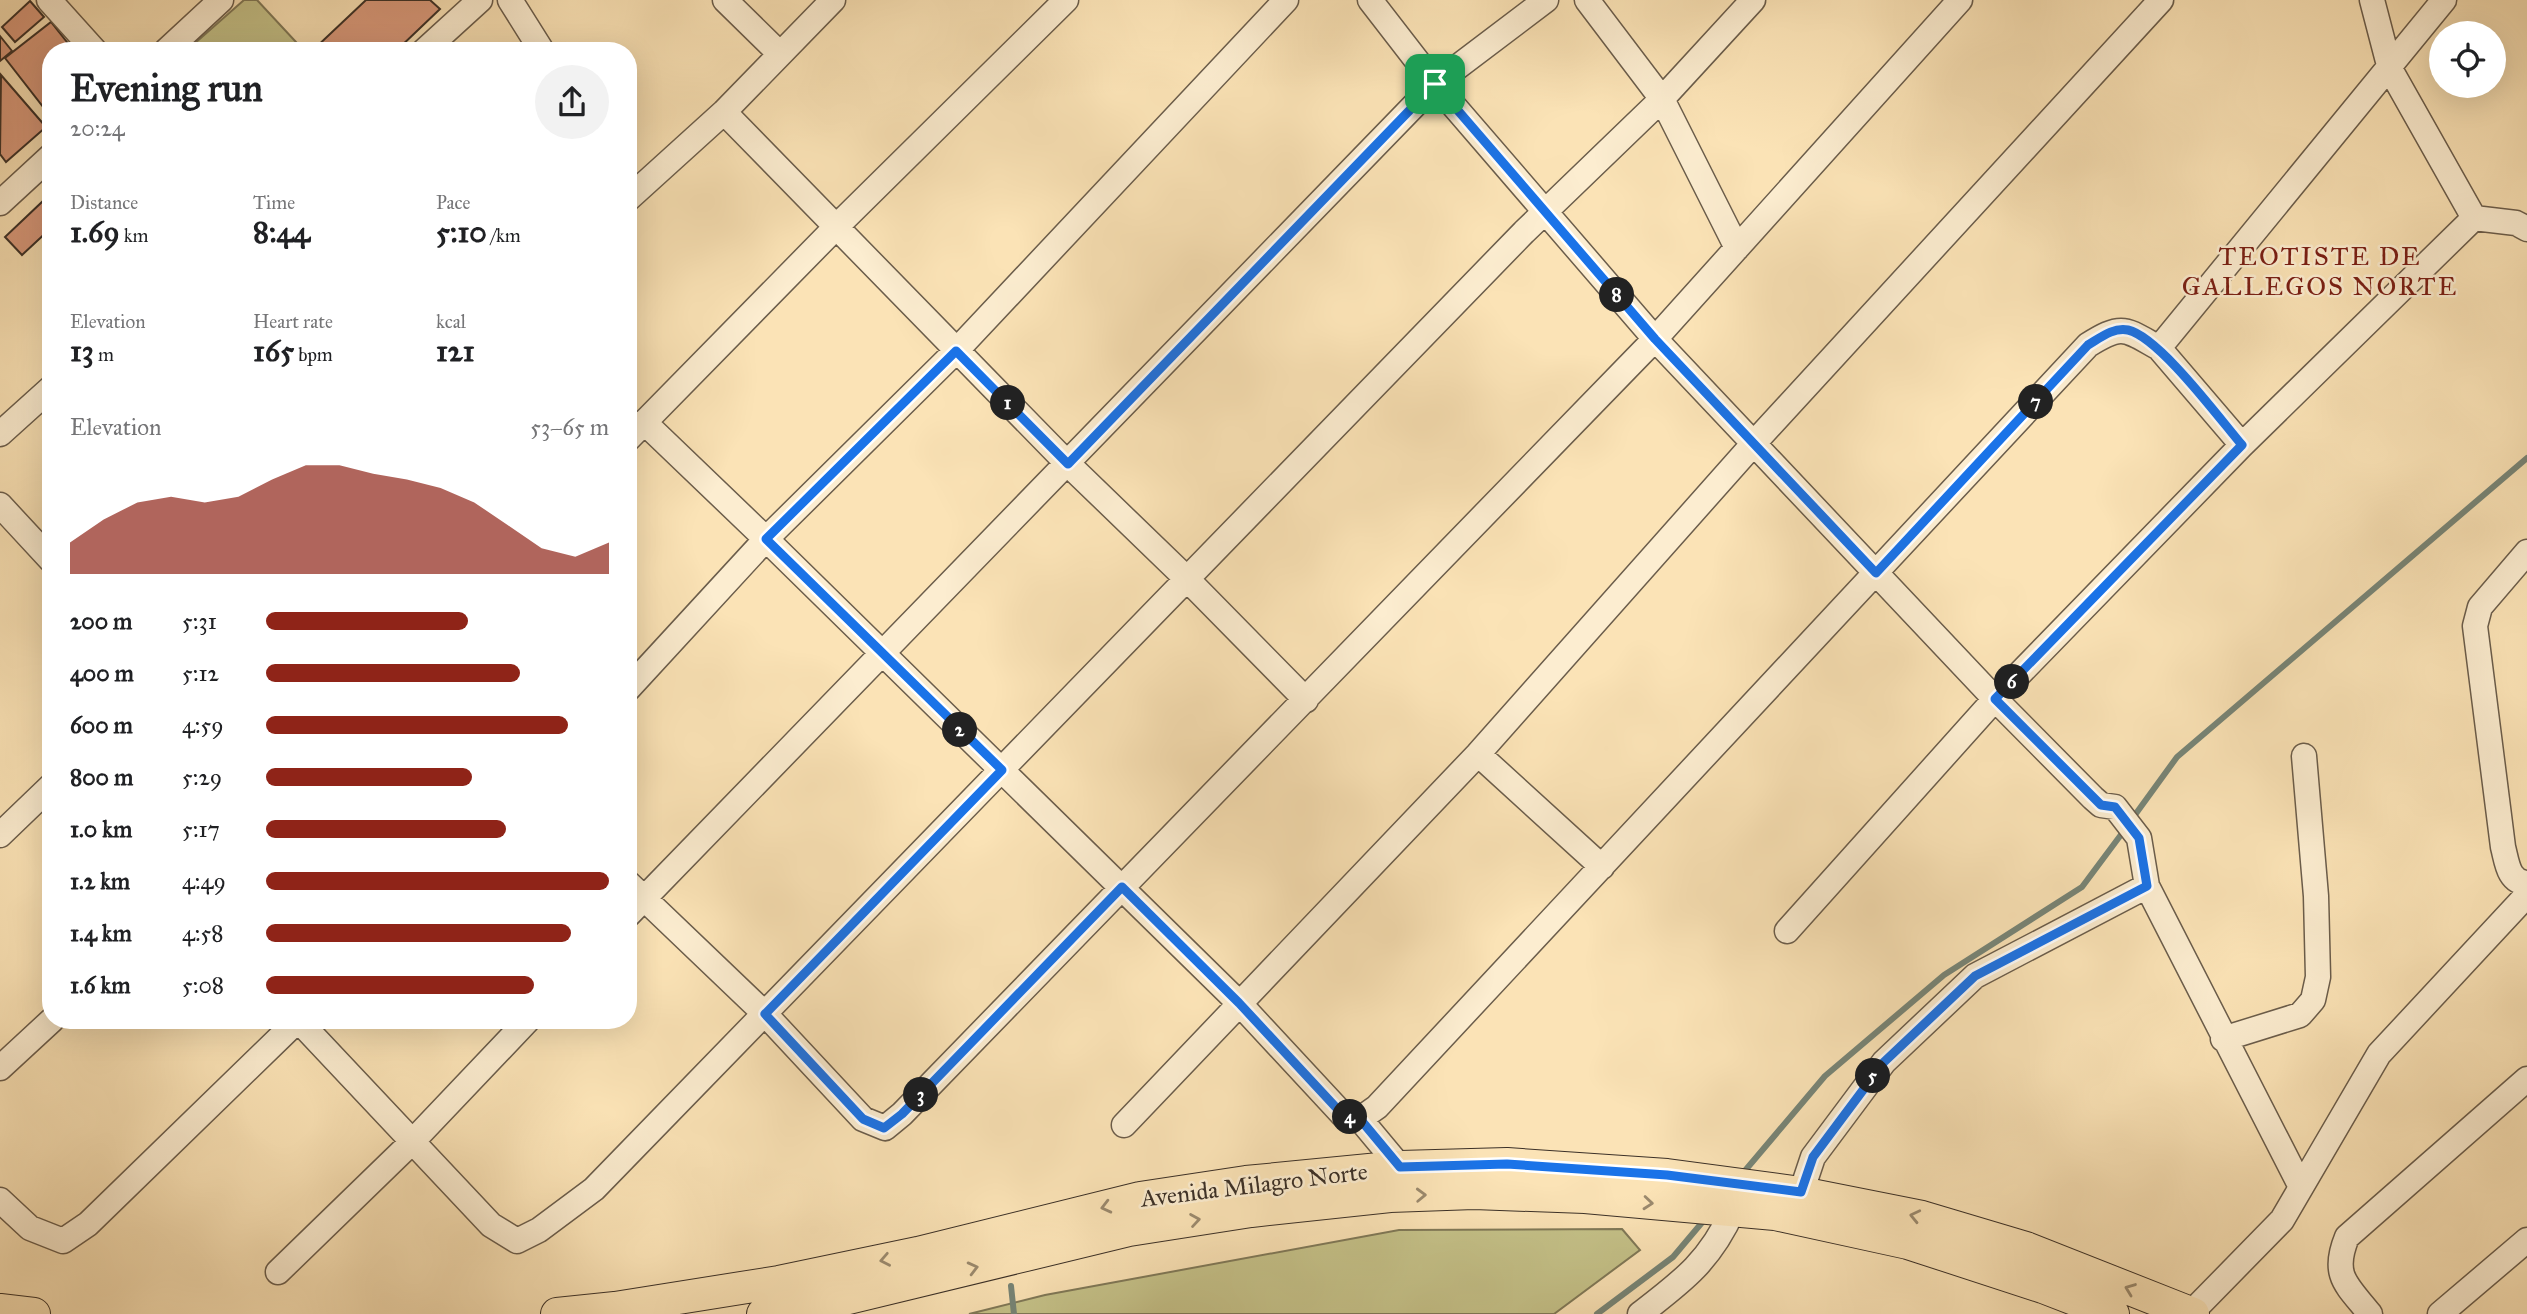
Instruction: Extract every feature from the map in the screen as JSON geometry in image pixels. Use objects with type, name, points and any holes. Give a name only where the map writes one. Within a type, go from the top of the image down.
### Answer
[{"type":"main road","name":"Avenida Milagro Norte","points":[[556,1314],[628,1306],[779,1282],[919,1253],[1140,1198],[1246,1182],[1400,1167],[1507,1164],[1667,1175],[1801,1192],[1922,1217],[2026,1248],[2191,1314]]},
{"type":"main road","name":"Avenida Milagro Norte","points":[[762,1314],[836,1301],[1129,1230],[1279,1208],[1390,1196],[1474,1193],[1585,1198],[1775,1214],[1908,1243],[2043,1287],[2113,1314]]},
{"type":"main road","points":[[0,1310],[34,1314]]},
{"type":"street","points":[[49,0],[87,42]]},
{"type":"street","points":[[176,42],[221,0]]},
{"type":"street","points":[[434,42],[480,0]]},
{"type":"street","points":[[510,0],[536,42]]},
{"type":"street","points":[[725,0],[780,54]]},
{"type":"street","points":[[637,191],[724,111],[833,0]]},
{"type":"street","points":[[637,430],[837,226],[1066,0]]},
{"type":"street","points":[[637,679],[766,539],[956,351],[1286,0]]},
{"type":"street","points":[[1370,0],[1435,84],[1655,339],[1995,699],[2101,805],[2115,807],[2139,838],[2147,886],[2301,1187]]},
{"type":"street","points":[[637,896],[883,655],[1435,84],[1546,0]]},
{"type":"street","points":[[1587,0],[1662,99],[1737,248]]},
{"type":"street","points":[[306,1029],[491,1225],[517,1241],[540,1230],[594,1189],[1545,212],[1662,99],[1753,0]]},
{"type":"street","points":[[637,902],[765,1014],[863,1119],[884,1128],[902,1114],[1655,339],[1960,0]]},
{"type":"street","points":[[1124,1125],[1478,754],[1755,442],[2161,0]]},
{"type":"street","points":[[2372,0],[2390,69],[2474,218]]},
{"type":"street","points":[[2159,348],[2444,0]]},
{"type":"street","points":[[724,111],[956,351],[1306,700]]},
{"type":"street","points":[[0,203],[42,164]]},
{"type":"street","points":[[1787,931],[1995,699],[2242,445],[2474,218],[2523,221]]},
{"type":"street","points":[[1360,1119],[1377,1107],[2088,345],[2110,331],[2128,330],[2159,348],[2242,445]]},
{"type":"street","points":[[0,434],[42,396]]},
{"type":"street","points":[[637,432],[766,539],[1239,1003],[1343,1115],[1360,1119],[1400,1167]]},
{"type":"street","points":[[0,505],[42,550]]},
{"type":"street","points":[[2527,552],[2480,607],[2475,626],[2504,847],[2510,873],[2520,883],[2527,883]]},
{"type":"street","points":[[1478,754],[1602,867]]},
{"type":"street","points":[[2223,1039],[2300,1015],[2313,1000],[2318,977],[2316,896],[2304,755]]},
{"type":"street","points":[[0,835],[42,795]]},
{"type":"street","points":[[1801,1192],[1813,1157],[1884,1062],[1975,976],[2147,886]]},
{"type":"street","points":[[2191,1314],[2282,1220],[2379,1054],[2527,895]]},
{"type":"street","points":[[0,1068],[42,1029]]},
{"type":"street","points":[[0,1200],[30,1228],[63,1241],[88,1224],[289,1029]]},
{"type":"street","points":[[278,1272],[412,1142],[519,1029]]},
{"type":"street","points":[[2370,1314],[2344,1282],[2339,1257],[2347,1237],[2527,1079]]},
{"type":"street","points":[[1650,1311],[1687,1278],[1716,1242],[1733,1210]]},
{"type":"street","points":[[2440,1314],[2527,1240]]},
{"type":"shaded area","points":[[244,0],[257,0],[296,42],[196,42]]},
{"type":"shaded area","points":[[1622,1229],[1640,1250],[1554,1314],[969,1314],[1045,1295],[1399,1230]]},
{"type":"building","points":[[366,0],[430,0],[440,9],[405,42],[322,42]]},
{"type":"building","points":[[30,1],[44,17],[15,42],[2,27]]},
{"type":"building","points":[[51,22],[67,42],[42,42],[42,105],[5,58]]},
{"type":"building","points":[[0,36],[12,51],[0,61]]},
{"type":"building","points":[[1,75],[42,122],[42,130],[6,162],[0,154]]},
{"type":"building","points":[[42,202],[42,236],[22,255],[5,237]]},
{"type":"waterway","points":[[2132,819],[2177,757],[2527,458]]},
{"type":"waterway","points":[[1743,1173],[1825,1076],[1944,975],[2082,887],[2126,828]]},
{"type":"waterway","points":[[1597,1314],[1673,1257],[1705,1219]]},
{"type":"waterway","points":[[1011,1286],[1014,1314]]},
{"type":"district","name":"TEOTISTE DE GALLEGOS NORTE","points":[[2320,271]]},
{"type":"route","points":[[1435,84],[1655,339],[1876,573],[2088,345],[2110,331],[2128,330],[2159,348],[2242,445],[1995,699],[2101,805],[2115,807],[2139,838],[2147,886],[1975,976],[1884,1062],[1813,1157],[1801,1192],[1667,1175],[1507,1164],[1400,1167],[1360,1119],[1343,1115],[1239,1003],[1122,887],[902,1114],[884,1128],[863,1119],[765,1014],[1002,770],[766,539],[956,351],[1068,464],[1435,84]]}]
